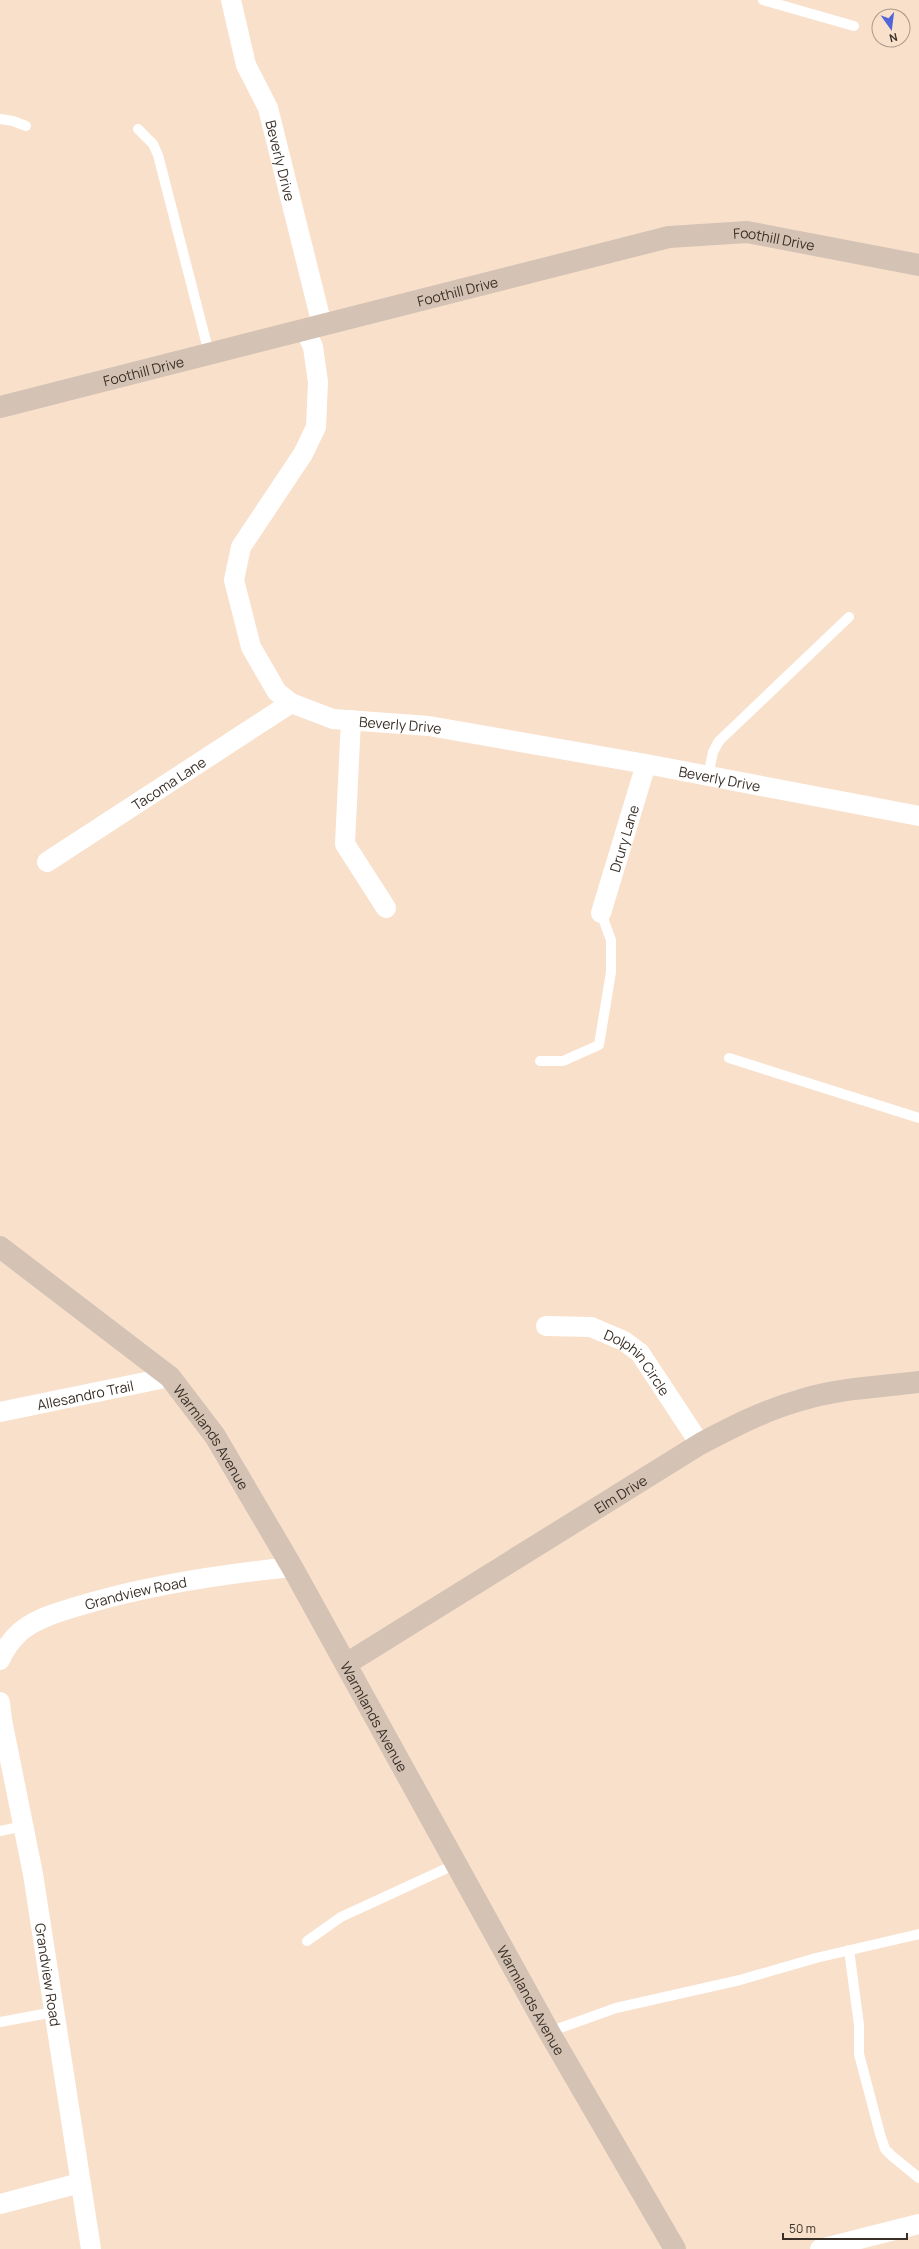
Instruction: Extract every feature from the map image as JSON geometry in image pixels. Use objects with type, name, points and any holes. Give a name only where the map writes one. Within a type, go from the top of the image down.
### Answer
[{"type":"street","name":"Beverly Drive","points":[[231,0],[246,65],[268,108],[313,327],[312,346],[318,382],[316,427],[303,454],[241,547],[234,580],[251,647],[277,692],[291,703],[333,719],[429,726],[646,764],[919,816]]},
{"type":"street","name":"Foothill Drive","points":[[0,406],[669,237],[747,232],[919,265]]},
{"type":"street","name":"Tacoma Lane","points":[[47,862],[291,703]]},
{"type":"street","points":[[351,720],[345,844],[386,908]]},
{"type":"street","name":"Drury Lane","points":[[601,912],[646,764]]},
{"type":"street","name":"Warmlands Avenue","points":[[0,1246],[170,1377],[215,1436],[292,1567],[549,2032],[675,2249]]},
{"type":"street","name":"Dolphin Circle","points":[[546,1326],[591,1327],[624,1341],[640,1353],[700,1444]]},
{"type":"street","name":"Allesandro Trail","points":[[0,1412],[170,1377]]},
{"type":"street","name":"Elm Drive","points":[[346,1664],[700,1444],[746,1420],[801,1400],[830,1393],[919,1382]]},
{"type":"street","name":"Grandview Road","points":[[0,1660],[6,1646],[22,1630],[58,1612],[112,1596],[211,1576],[292,1567]]},
{"type":"street","name":"Grandview Road","points":[[0,1702],[2,1720],[33,1874],[91,2249]]},
{"type":"street","points":[[0,2204],[80,2183]]},
{"type":"street","points":[[820,2249],[919,2224]]},
{"type":"lane","points":[[763,0],[854,26]]},
{"type":"lane","points":[[0,119],[13,121],[26,126]]},
{"type":"lane","points":[[138,129],[153,144],[158,155],[209,353]]},
{"type":"lane","points":[[708,776],[713,752],[719,741],[848,617]]},
{"type":"lane","points":[[540,1061],[563,1061],[599,1045],[611,972],[611,940],[601,912]]},
{"type":"lane","points":[[729,1058],[919,1118]]},
{"type":"lane","points":[[0,1831],[24,1826]]},
{"type":"lane","points":[[307,1941],[341,1918],[456,1864]]},
{"type":"lane","points":[[549,2032],[616,2008],[740,1980],[849,1950],[919,1934]]},
{"type":"lane","points":[[849,1950],[859,2024],[859,2054],[880,2134],[885,2149],[919,2178]]},
{"type":"lane","points":[[0,2022],[54,2012]]}]
